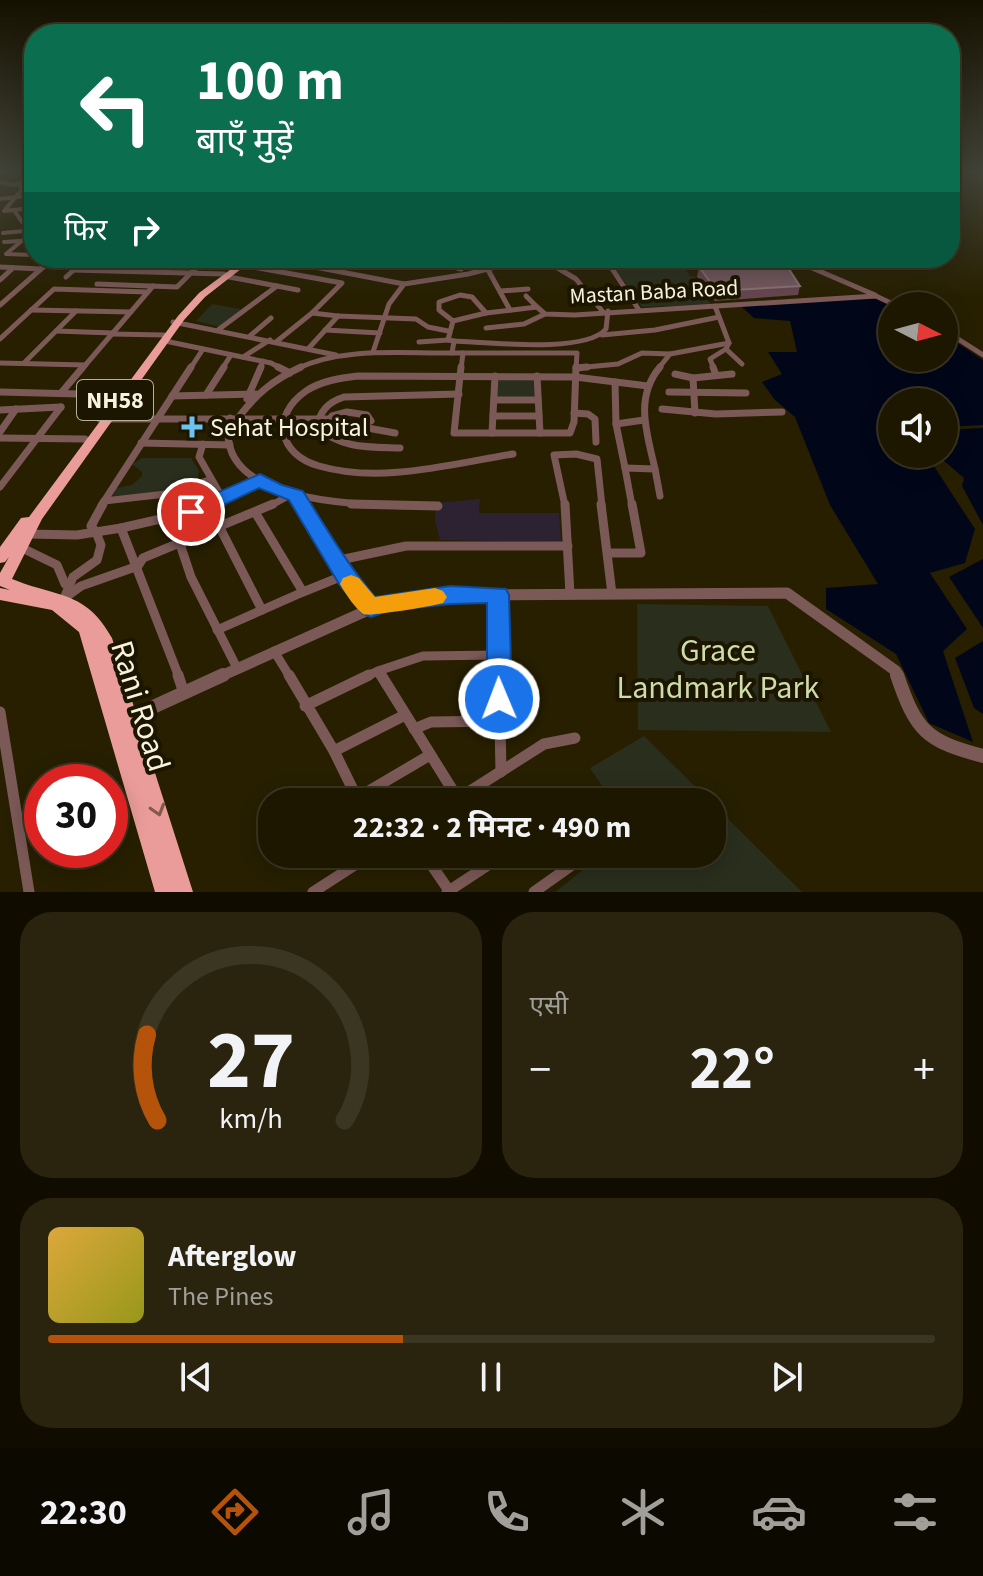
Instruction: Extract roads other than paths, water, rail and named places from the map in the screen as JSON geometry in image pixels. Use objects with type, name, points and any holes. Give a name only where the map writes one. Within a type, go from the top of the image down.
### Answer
[{"type":"highway","name":"NH58","points":[[0,558],[85,439],[197,294],[234,268]]},
{"type":"highway","name":"NH58","points":[[1,586],[23,540],[118,395],[164,338]]},
{"type":"highway","name":"Rani Road","points":[[1,586],[61,596],[86,629],[165,892]]},
{"type":"highway","name":"NH58","points":[[61,596],[97,623],[183,892]]},
{"type":"street","points":[[3,233],[24,231]]},
{"type":"street","points":[[4,242],[22,241]]},
{"type":"street","points":[[3,254],[22,241]]},
{"type":"street","points":[[3,254],[24,255]]},
{"type":"street","points":[[0,267],[41,269]]},
{"type":"street","points":[[0,280],[14,268]]},
{"type":"street","points":[[66,277],[75,268]]},
{"type":"street","points":[[164,272],[167,268]]},
{"type":"street","points":[[97,284],[177,287],[196,268]]},
{"type":"street","points":[[243,357],[273,341],[312,313],[342,283],[279,268]]},
{"type":"street","points":[[327,268],[404,284],[462,270],[487,268],[510,310]]},
{"type":"street","points":[[455,268],[462,270]]},
{"type":"street","points":[[564,268],[606,311],[609,325],[602,335]]},
{"type":"street","points":[[612,268],[639,310]]},
{"type":"street","points":[[812,268],[876,296]]},
{"type":"street","points":[[0,305],[41,269]]},
{"type":"street","points":[[73,270],[191,272],[224,275],[298,290]]},
{"type":"street","points":[[373,352],[389,304],[404,284]]},
{"type":"street","points":[[61,393],[153,286]]},
{"type":"street","points":[[218,330],[277,286]]},
{"type":"street","points":[[0,339],[54,289],[147,292]]},
{"type":"street","points":[[501,291],[527,292],[537,307]]},
{"type":"street","points":[[452,353],[448,331],[453,321],[439,310],[439,302],[449,297],[474,296],[481,301],[486,313]]},
{"type":"street","name":"Mastan Baba Road","points":[[453,321],[486,313],[537,307],[545,314],[876,296]]},
{"type":"street","points":[[715,306],[728,346],[742,364]]},
{"type":"street","points":[[31,310],[131,312]]},
{"type":"street","points":[[24,363],[76,311]]},
{"type":"street","points":[[312,313],[416,319],[428,327],[448,331]]},
{"type":"street","points":[[486,328],[524,324],[545,314]]},
{"type":"street","points":[[308,349],[338,316]]},
{"type":"street","points":[[419,342],[547,343],[655,330],[719,317]]},
{"type":"street","points":[[250,336],[271,318]]},
{"type":"street","points":[[175,323],[338,356]]},
{"type":"street","points":[[0,330],[9,331]]},
{"type":"street","points":[[325,330],[380,333]]},
{"type":"street","points":[[56,331],[164,338],[263,361],[290,373]]},
{"type":"street","points":[[958,339],[983,355]]},
{"type":"street","points":[[513,454],[424,470],[330,469],[307,461],[282,443],[280,432],[284,418],[302,393],[335,379],[537,376],[618,364],[642,353],[670,354],[728,346]]},
{"type":"street","points":[[716,375],[710,359],[728,346]]},
{"type":"street","points":[[61,596],[97,560],[101,545],[91,526],[203,349]]},
{"type":"street","points":[[172,396],[247,398],[290,373],[338,356],[373,352],[577,353],[570,433],[454,433],[463,353]]},
{"type":"street","points":[[660,496],[644,420],[650,379],[670,354]]},
{"type":"street","points":[[206,395],[231,355]]},
{"type":"street","points":[[263,361],[247,398],[226,432],[233,455],[248,473],[293,495],[438,506]]},
{"type":"street","points":[[0,363],[86,365]]},
{"type":"street","points":[[575,372],[648,386]]},
{"type":"street","points":[[675,374],[693,378],[732,374]]},
{"type":"street","points":[[492,433],[495,376]]},
{"type":"street","points":[[537,376],[540,433]]},
{"type":"street","points":[[693,378],[695,413]]},
{"type":"street","points":[[609,553],[641,553],[616,424],[615,382]]},
{"type":"street","points":[[0,392],[118,395]]},
{"type":"street","points":[[669,392],[746,393]]},
{"type":"street","points":[[400,448],[343,445],[324,435],[317,427],[317,419],[330,403],[344,397],[459,394]]},
{"type":"street","points":[[494,400],[538,400]]},
{"type":"street","points":[[0,410],[61,407],[0,487]]},
{"type":"street","points":[[16,409],[0,435],[85,439]]},
{"type":"street","points":[[662,409],[695,413],[782,412]]},
{"type":"street","points":[[104,418],[329,419],[347,412],[370,416],[371,421],[360,427]]},
{"type":"street","points":[[574,413],[588,414],[595,419],[596,442]]},
{"type":"street","points":[[493,416],[539,416]]},
{"type":"street","points":[[329,419],[330,424],[337,427],[395,433]]},
{"type":"street","points":[[616,424],[644,420]]},
{"type":"street","points":[[141,443],[230,445]]},
{"type":"street","points":[[203,444],[199,457],[209,480],[223,499]]},
{"type":"street","points":[[570,594],[563,491],[554,455],[576,454],[597,459],[612,594]]},
{"type":"street","points":[[625,468],[655,469]]},
{"type":"street","points":[[104,501],[166,494],[209,480]]},
{"type":"street","points":[[23,540],[77,535],[171,518],[223,499],[260,480]]},
{"type":"street","points":[[61,596],[138,566],[143,558],[293,495]]},
{"type":"street","points":[[293,495],[335,561],[371,608]]},
{"type":"street","points":[[255,512],[303,592]]},
{"type":"street","points":[[121,528],[184,693]]},
{"type":"street","points":[[220,528],[262,610]]},
{"type":"street","points":[[23,540],[57,565],[61,596]]},
{"type":"street","points":[[180,544],[191,577],[237,668]]},
{"type":"street","points":[[335,561],[406,546],[568,546]]},
{"type":"street","points":[[217,630],[345,575]]},
{"type":"street","points":[[129,718],[386,602],[450,595],[787,593],[896,671],[907,704],[922,728],[944,746],[983,756]]},
{"type":"street","points":[[498,595],[501,772]]},
{"type":"street","points":[[274,651],[334,751],[352,788]]},
{"type":"street","points":[[305,706],[378,671],[423,656],[499,655]]},
{"type":"street","points":[[378,671],[449,788]]},
{"type":"street","points":[[0,714],[29,892]]},
{"type":"street","points":[[334,751],[405,715]]},
{"type":"street","points":[[414,729],[431,722],[500,721]]},
{"type":"street","points":[[477,788],[544,744],[575,738]]},
{"type":"street","points":[[377,788],[430,755]]},
{"type":"street","points":[[152,892],[157,866]]},
{"type":"street","points":[[313,892],[350,868]]},
{"type":"street","points":[[433,868],[449,892],[482,868]]},
{"type":"street","points":[[534,892],[568,868]]},
{"type":"water","points":[[876,298],[878,372],[958,372],[958,343],[983,360],[983,425],[958,426],[958,388],[878,388],[878,468],[935,468],[975,529],[965,563],[930,573],[967,629],[943,651],[973,742],[929,723],[896,654],[826,609],[826,588],[878,584],[830,505],[795,417],[775,400],[762,382],[782,374],[768,352],[797,352],[790,321],[754,318],[740,305]]},
{"type":"water","points":[[983,428],[983,525],[962,486],[964,478],[952,468],[958,468],[958,429]]},
{"type":"water","points":[[983,559],[983,628],[949,577]]},
{"type":"water","points":[[983,641],[983,714],[974,708],[955,658]]},
{"type":"place","name":"Sehat Hospital","points":[[192,427]]},
{"type":"park label","name":"Grace Landmark Park","points":[[718,668]]}]
